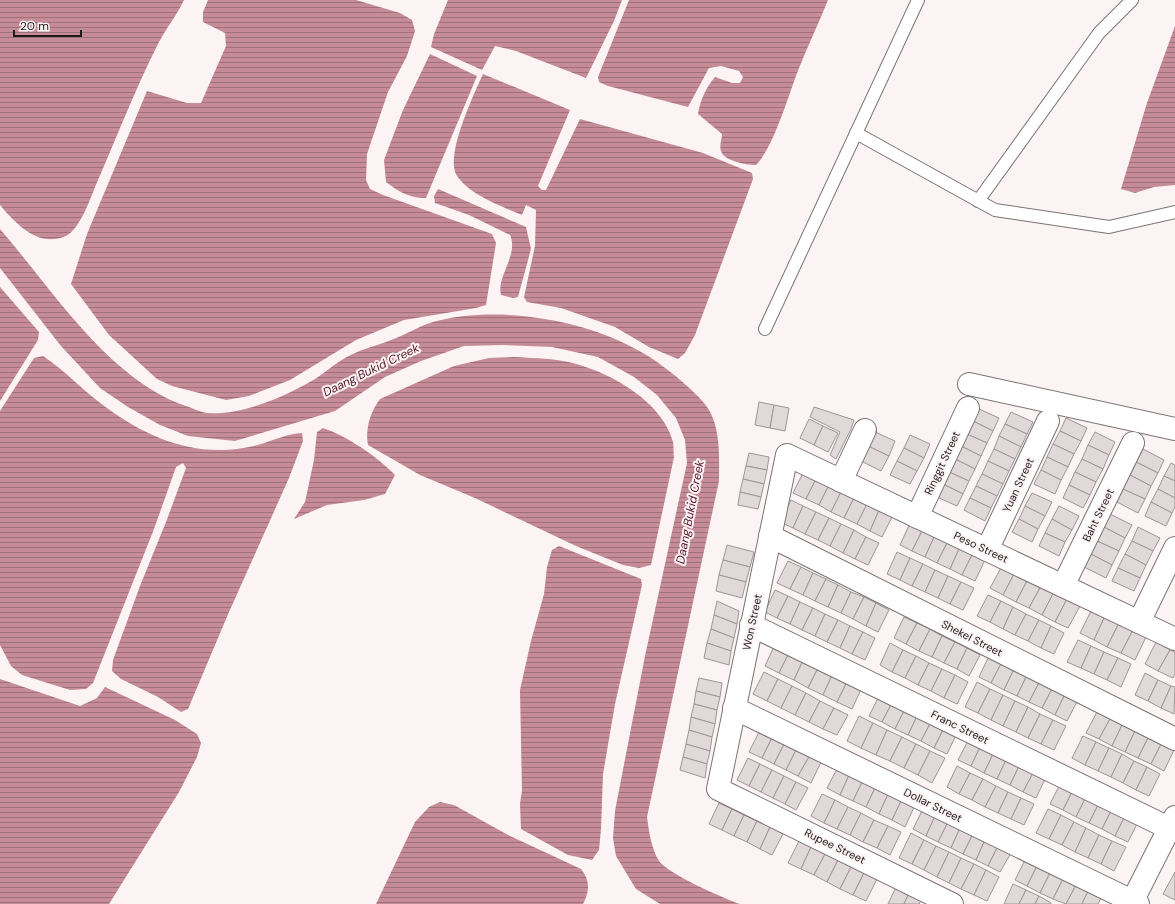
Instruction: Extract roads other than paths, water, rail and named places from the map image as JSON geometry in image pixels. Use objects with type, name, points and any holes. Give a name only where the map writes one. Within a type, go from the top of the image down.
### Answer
[{"type":"street","points":[[970,384],[1175,429]]},
{"type":"street","name":"Ringgit Street","points":[[917,517],[968,408]]},
{"type":"street","name":"Yuan Street","points":[[987,550],[1048,421]]},
{"type":"street","points":[[841,481],[865,430]]},
{"type":"street","name":"Baht Street","points":[[1063,586],[1133,443]]},
{"type":"street","name":"Peso Street","points":[[787,455],[1175,639]]},
{"type":"street","name":"Won Street","points":[[718,789],[787,455]]},
{"type":"street","name":"Shekel Street","points":[[770,536],[1175,739]]},
{"type":"street","points":[[1139,622],[1175,548]]},
{"type":"street","name":"Franc Street","points":[[751,625],[1173,826]]},
{"type":"street","name":"Dollar Street","points":[[734,708],[1134,903]]},
{"type":"street","name":"Rupee Street","points":[[718,789],[952,904]]},
{"type":"street","points":[[1134,903],[1173,826]]},
{"type":"lane","points":[[765,329],[918,0]]},
{"type":"lane","points":[[978,201],[1099,33],[1132,0]]},
{"type":"lane","points":[[856,133],[995,210],[1109,227],[1175,212]]},
{"type":"water","points":[[0,0],[184,0],[150,60],[84,214],[71,233],[56,239],[46,239],[28,232],[13,220],[0,205]]},
{"type":"water","points":[[208,0],[356,0],[400,13],[412,20],[415,31],[407,56],[388,92],[367,154],[366,180],[370,189],[383,195],[492,234],[496,243],[486,305],[404,320],[356,340],[290,380],[249,396],[226,400],[172,386],[157,379],[109,335],[71,284],[87,234],[147,91],[187,103],[201,103],[226,46],[225,33],[203,22],[203,12]]},
{"type":"water","points":[[448,0],[622,0],[614,21],[586,78],[516,51],[495,46],[482,70],[431,47],[434,34]]},
{"type":"water","points":[[629,0],[828,0],[799,68],[775,133],[763,157],[756,165],[736,162],[726,157],[721,151],[720,147],[722,134],[698,114],[704,94],[715,77],[732,83],[740,83],[743,77],[739,71],[721,66],[709,68],[688,107],[608,86],[599,82],[598,77]]},
{"type":"water","points":[[1175,26],[1175,185],[1154,187],[1135,193],[1121,189],[1147,103]]},
{"type":"water","points":[[430,54],[477,76],[426,198],[420,198],[404,194],[386,182],[384,160],[403,110]]},
{"type":"water","points":[[483,74],[570,110],[538,186],[542,190],[546,190],[580,119],[703,153],[752,173],[753,179],[695,335],[685,353],[678,359],[649,347],[615,327],[561,308],[527,302],[524,297],[535,246],[536,210],[526,205],[522,215],[486,199],[463,183],[457,176],[454,167],[454,155],[457,141],[467,110]]},
{"type":"water","points":[[438,189],[526,227],[531,249],[518,297],[513,298],[501,295],[500,288],[512,250],[510,235],[469,215],[435,203],[434,196]]},
{"type":"water","name":"Daang Bukid Creek","points":[[0,229],[61,305],[107,354],[132,376],[158,393],[186,406],[207,413],[235,411],[263,404],[291,392],[319,377],[350,355],[433,322],[459,317],[486,315],[515,315],[544,319],[600,333],[625,343],[648,356],[672,373],[698,396],[709,410],[716,427],[719,454],[719,481],[647,817],[654,851],[659,861],[664,866],[696,885],[740,904],[660,904],[636,889],[616,856],[613,838],[615,811],[645,656],[687,463],[685,440],[676,418],[657,395],[634,377],[598,357],[552,347],[502,345],[464,346],[421,361],[385,377],[335,411],[235,441],[188,436],[160,425],[128,407],[100,388],[61,346],[0,268]]},
{"type":"water","points":[[0,287],[39,332],[38,340],[0,401]]},
{"type":"water","points":[[43,356],[99,402],[120,417],[146,432],[174,443],[203,449],[229,450],[251,447],[286,436],[302,433],[303,441],[289,478],[229,612],[188,709],[181,712],[158,697],[121,679],[112,671],[113,660],[186,468],[183,463],[176,467],[154,529],[93,683],[86,689],[70,690],[22,675],[11,666],[0,645],[0,411],[34,358]]},
{"type":"water","points":[[514,357],[563,361],[579,365],[612,378],[644,399],[657,412],[667,426],[673,442],[674,457],[651,565],[639,568],[623,565],[576,546],[475,498],[420,475],[368,445],[367,433],[369,421],[376,404],[380,399],[454,366],[489,358]]},
{"type":"water","points":[[323,428],[342,436],[362,448],[380,461],[395,475],[385,494],[364,500],[327,505],[294,519],[305,502],[314,460],[317,432]]},
{"type":"water","points":[[559,546],[641,579],[642,585],[615,704],[603,774],[599,850],[592,860],[568,855],[521,829],[520,804],[522,790],[520,690],[531,641],[544,594],[547,567],[552,550]]},
{"type":"water","points":[[0,679],[80,706],[97,698],[105,687],[175,720],[197,734],[201,743],[197,757],[179,792],[109,904],[0,904]]},
{"type":"water","points":[[440,802],[454,805],[508,835],[581,869],[586,877],[588,886],[587,895],[583,904],[376,904],[415,822],[429,807]]}]
